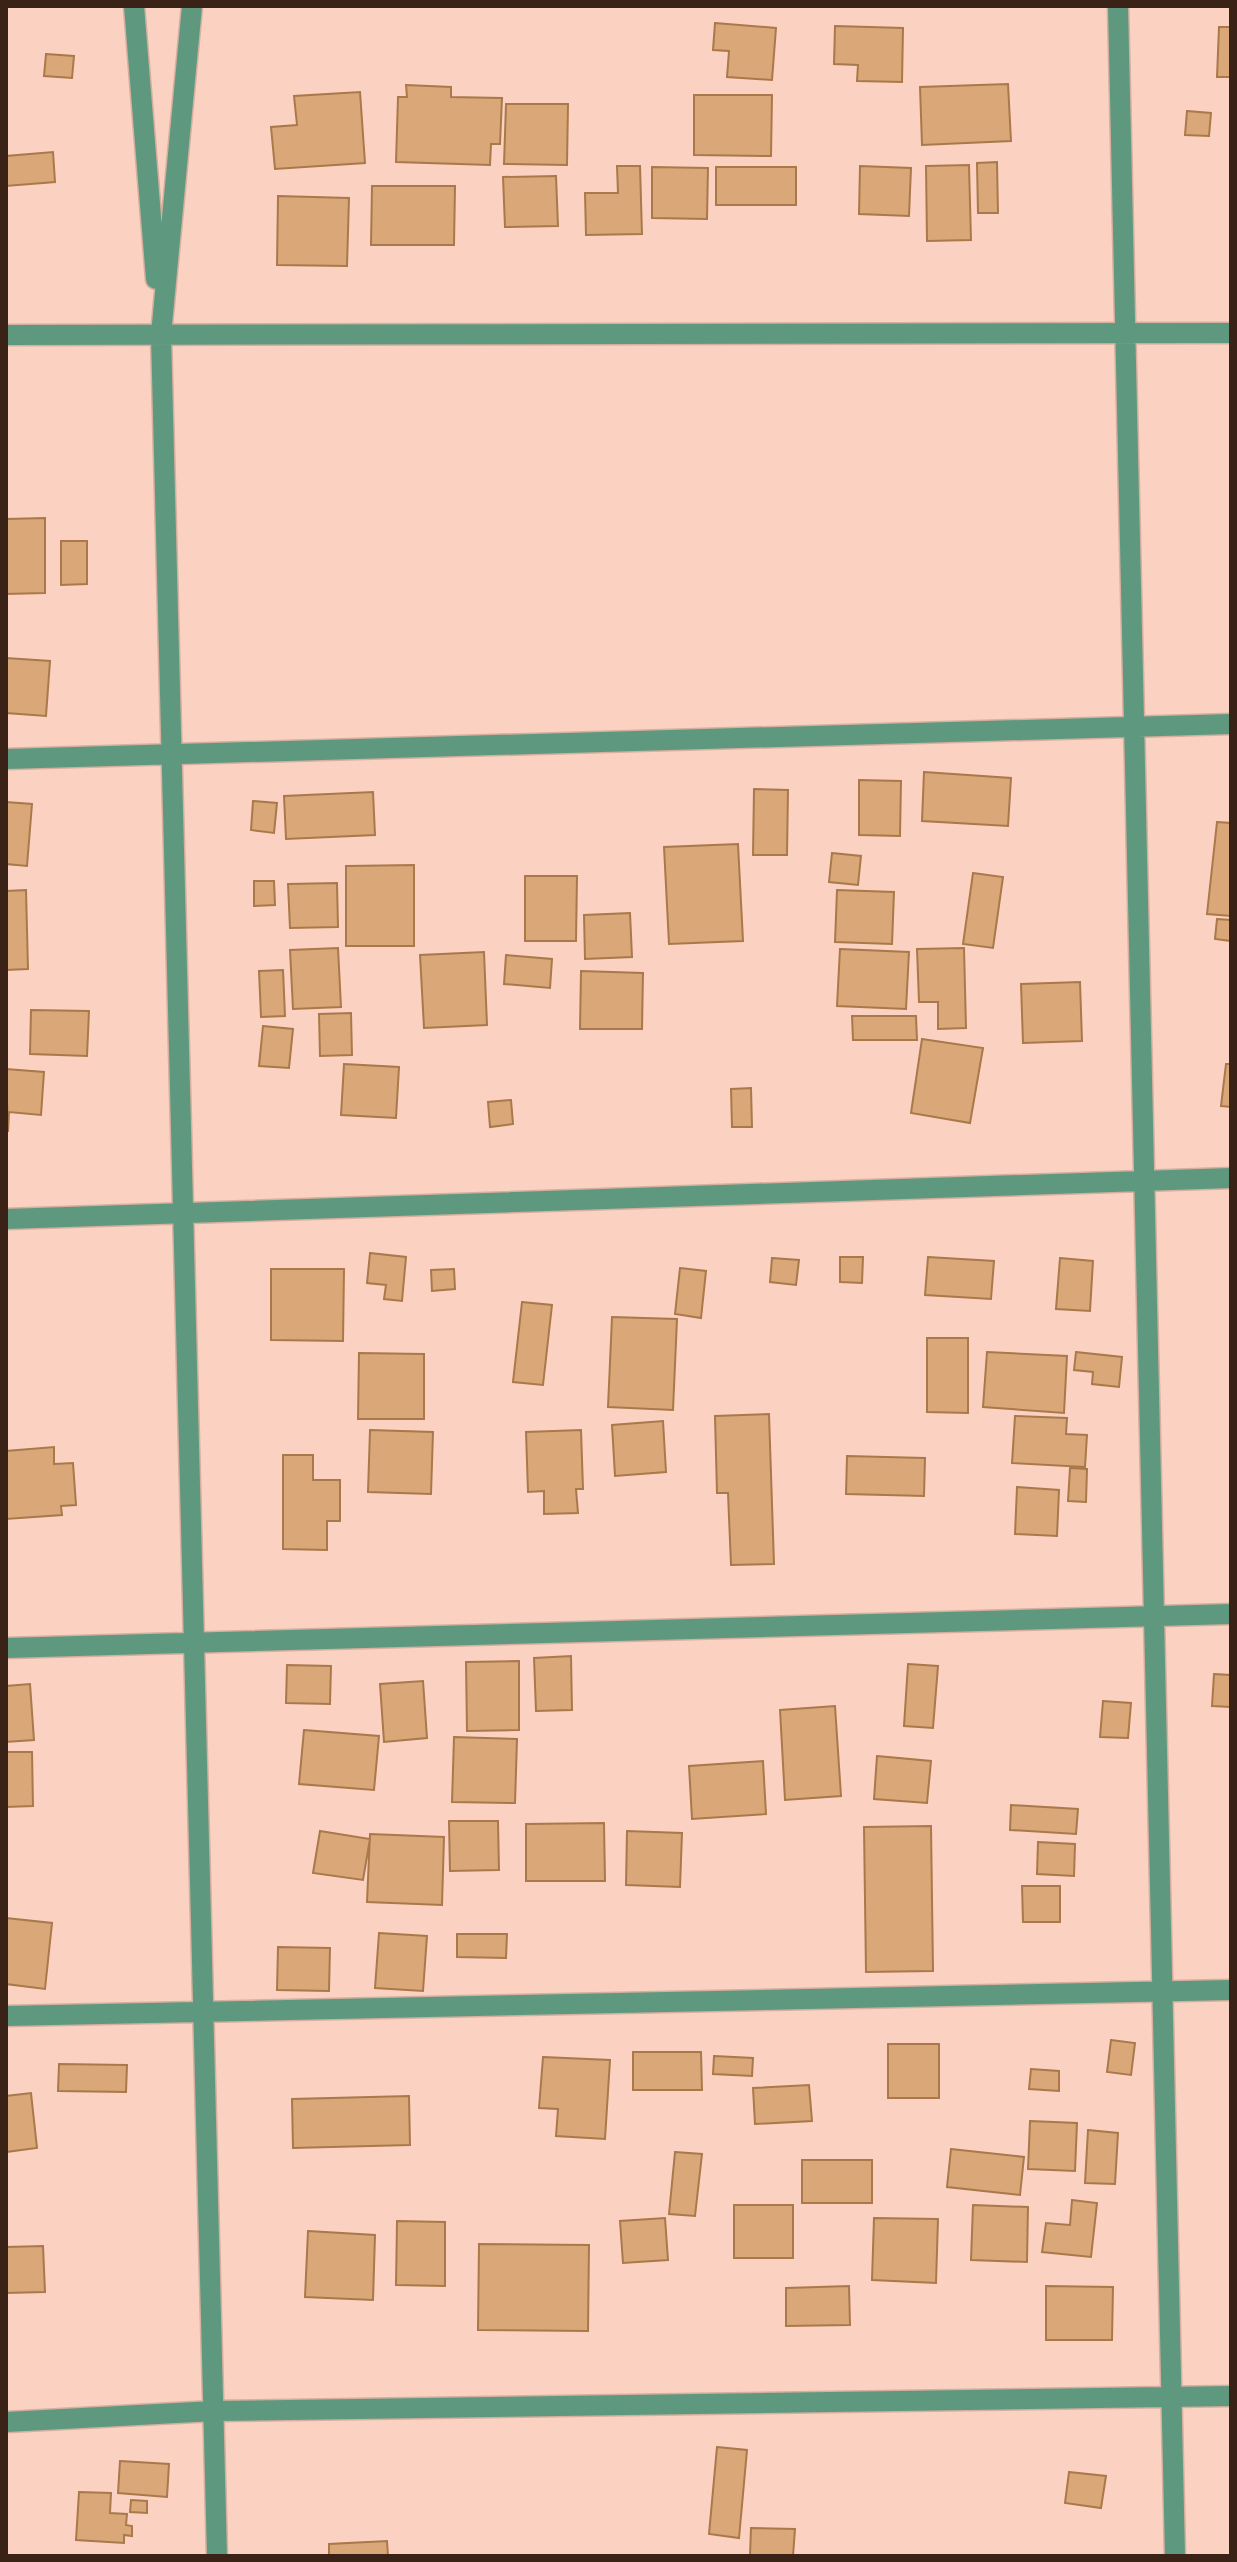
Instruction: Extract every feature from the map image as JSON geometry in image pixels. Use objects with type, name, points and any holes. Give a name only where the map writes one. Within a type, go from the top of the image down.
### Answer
[{"type":"street","points":[[134,6],[161,335],[217,2556]]},
{"type":"street","points":[[161,335],[192,6]]},
{"type":"street","points":[[1118,6],[1175,2556]]},
{"type":"street","points":[[6,335],[1231,333]]},
{"type":"street","points":[[6,759],[1231,724]]},
{"type":"street","points":[[6,1219],[1231,1178]]},
{"type":"street","points":[[6,1648],[1231,1614]]},
{"type":"street","points":[[6,2016],[1231,1990]]},
{"type":"street","points":[[6,2422],[214,2411],[1231,2396]]},
{"type":"building","points":[[715,23],[776,28],[772,80],[727,77],[729,51],[713,50]]},
{"type":"building","points":[[835,26],[903,28],[902,82],[857,81],[858,65],[834,64]]},
{"type":"building","points":[[1219,27],[1231,27],[1231,77],[1217,77]]},
{"type":"building","points":[[46,54],[74,56],[72,78],[44,76]]},
{"type":"building","points":[[1008,84],[1011,141],[922,145],[920,87]]},
{"type":"building","points":[[406,85],[451,87],[451,97],[502,98],[500,144],[491,144],[490,165],[396,162],[398,97],[407,97]]},
{"type":"building","points":[[360,92],[365,163],[275,169],[271,127],[297,125],[294,96]]},
{"type":"building","points":[[694,95],[772,95],[771,156],[694,155]]},
{"type":"building","points":[[506,104],[568,104],[567,165],[504,164]]},
{"type":"building","points":[[1187,111],[1211,113],[1209,136],[1185,135]]},
{"type":"building","points":[[53,152],[55,182],[6,186],[6,156]]},
{"type":"building","points":[[997,162],[998,213],[978,213],[977,163]]},
{"type":"building","points":[[969,165],[971,240],[927,241],[926,166]]},
{"type":"building","points":[[617,166],[640,166],[642,234],[586,235],[585,193],[618,193]]},
{"type":"building","points":[[860,166],[911,168],[909,216],[859,214]]},
{"type":"building","points":[[652,167],[708,168],[707,219],[652,218]]},
{"type":"building","points":[[716,167],[796,167],[796,205],[716,205]]},
{"type":"building","points":[[556,176],[558,226],[505,227],[503,177]]},
{"type":"building","points":[[372,186],[455,186],[454,245],[371,245]]},
{"type":"building","points":[[278,196],[349,198],[347,266],[277,265]]},
{"type":"building","points":[[45,518],[45,593],[6,594],[6,519]]},
{"type":"building","points":[[61,541],[87,541],[87,584],[61,585]]},
{"type":"building","points":[[6,658],[50,661],[46,716],[6,713]]},
{"type":"building","points":[[924,772],[1011,778],[1008,826],[922,821]]},
{"type":"building","points":[[859,780],[901,781],[900,836],[859,835]]},
{"type":"building","points":[[754,789],[788,790],[787,855],[753,855]]},
{"type":"building","points":[[373,792],[375,835],[286,839],[284,796]]},
{"type":"building","points":[[253,801],[277,803],[274,833],[251,830]]},
{"type":"building","points":[[6,802],[32,804],[27,866],[6,864]]},
{"type":"building","points":[[1217,822],[1231,823],[1231,916],[1207,914]]},
{"type":"building","points":[[738,844],[743,941],[669,944],[664,847]]},
{"type":"building","points":[[832,853],[861,856],[858,885],[829,882]]},
{"type":"building","points":[[414,865],[414,946],[346,946],[346,866]]},
{"type":"building","points":[[973,873],[1003,877],[993,948],[963,944]]},
{"type":"building","points":[[525,876],[577,876],[576,941],[525,941]]},
{"type":"building","points":[[254,881],[274,881],[275,905],[254,906]]},
{"type":"building","points":[[337,883],[338,927],[290,928],[288,884]]},
{"type":"building","points":[[26,890],[28,969],[6,970],[6,891]]},
{"type":"building","points":[[837,890],[894,892],[892,944],[835,942]]},
{"type":"building","points":[[630,913],[632,957],[585,959],[584,915]]},
{"type":"building","points":[[1217,919],[1231,920],[1231,941],[1215,939]]},
{"type":"building","points":[[338,948],[341,1007],[293,1009],[290,950]]},
{"type":"building","points":[[964,948],[966,1028],[938,1029],[938,1002],[919,1002],[917,949]]},
{"type":"building","points":[[840,949],[909,952],[906,1009],[837,1006]]},
{"type":"building","points":[[484,952],[487,1025],[424,1028],[420,955]]},
{"type":"building","points":[[506,955],[552,959],[550,988],[504,984]]},
{"type":"building","points":[[283,970],[285,1016],[261,1017],[259,971]]},
{"type":"building","points":[[581,971],[643,973],[642,1029],[580,1029]]},
{"type":"building","points":[[1080,982],[1082,1041],[1023,1043],[1021,984]]},
{"type":"building","points":[[31,1010],[89,1011],[87,1056],[30,1054]]},
{"type":"building","points":[[351,1013],[352,1055],[320,1056],[319,1014]]},
{"type":"building","points":[[852,1016],[916,1016],[917,1040],[853,1040]]},
{"type":"building","points":[[263,1026],[293,1029],[289,1068],[259,1066]]},
{"type":"building","points":[[922,1039],[983,1048],[970,1123],[911,1113]]},
{"type":"building","points":[[344,1064],[399,1067],[396,1118],[341,1115]]},
{"type":"building","points":[[1226,1064],[1231,1064],[1231,1107],[1221,1106]]},
{"type":"building","points":[[6,1069],[44,1072],[41,1115],[9,1112],[8,1132]]},
{"type":"building","points":[[751,1088],[752,1127],[732,1127],[731,1089]]},
{"type":"building","points":[[511,1100],[513,1124],[490,1127],[488,1102]]},
{"type":"building","points":[[370,1253],[406,1257],[402,1301],[384,1299],[386,1285],[367,1283]]},
{"type":"building","points":[[840,1257],[863,1257],[862,1283],[840,1282]]},
{"type":"building","points":[[928,1257],[994,1261],[991,1299],[925,1295]]},
{"type":"building","points":[[772,1258],[799,1260],[796,1285],[770,1282]]},
{"type":"building","points":[[1060,1258],[1093,1261],[1090,1311],[1056,1309]]},
{"type":"building","points":[[680,1268],[706,1271],[701,1318],[675,1314]]},
{"type":"building","points":[[271,1269],[344,1269],[343,1341],[271,1340]]},
{"type":"building","points":[[454,1269],[455,1289],[432,1291],[431,1270]]},
{"type":"building","points":[[522,1302],[552,1305],[543,1385],[513,1382]]},
{"type":"building","points":[[612,1317],[677,1319],[673,1410],[608,1407]]},
{"type":"building","points":[[927,1338],[968,1338],[968,1413],[927,1412]]},
{"type":"building","points":[[987,1352],[1067,1356],[1064,1413],[983,1407]]},
{"type":"building","points":[[1076,1352],[1122,1357],[1119,1387],[1092,1384],[1093,1372],[1074,1370]]},
{"type":"building","points":[[359,1353],[424,1354],[424,1419],[358,1419]]},
{"type":"building","points":[[769,1414],[774,1564],[731,1565],[728,1493],[717,1493],[715,1416]]},
{"type":"building","points":[[1015,1416],[1067,1418],[1066,1434],[1087,1435],[1085,1467],[1012,1463]]},
{"type":"building","points":[[663,1421],[666,1472],[615,1476],[612,1425]]},
{"type":"building","points":[[370,1430],[433,1432],[431,1494],[368,1492]]},
{"type":"building","points":[[581,1430],[583,1489],[576,1489],[578,1513],[544,1514],[544,1491],[528,1492],[526,1432]]},
{"type":"building","points":[[54,1447],[54,1464],[73,1463],[76,1505],[61,1506],[62,1515],[6,1519],[6,1451]]},
{"type":"building","points":[[283,1455],[313,1455],[313,1480],[340,1480],[340,1521],[327,1521],[327,1550],[283,1549]]},
{"type":"building","points":[[847,1456],[925,1458],[924,1496],[846,1494]]},
{"type":"building","points":[[1070,1468],[1087,1469],[1086,1502],[1068,1501]]},
{"type":"building","points":[[1017,1487],[1059,1490],[1057,1536],[1015,1534]]},
{"type":"building","points":[[571,1656],[572,1710],[536,1711],[534,1658]]},
{"type":"building","points":[[519,1661],[519,1730],[467,1731],[466,1662]]},
{"type":"building","points":[[908,1664],[938,1666],[933,1728],[904,1726]]},
{"type":"building","points":[[287,1665],[331,1666],[330,1704],[286,1703]]},
{"type":"building","points":[[1214,1674],[1231,1675],[1230,1707],[1212,1706]]},
{"type":"building","points":[[423,1681],[427,1738],[384,1742],[380,1684]]},
{"type":"building","points":[[30,1684],[34,1740],[6,1742],[6,1686]]},
{"type":"building","points":[[1103,1701],[1131,1703],[1128,1738],[1100,1737]]},
{"type":"building","points":[[835,1706],[841,1796],[785,1800],[780,1710]]},
{"type":"building","points":[[304,1730],[379,1736],[374,1790],[299,1784]]},
{"type":"building","points":[[454,1737],[517,1739],[515,1803],[452,1802]]},
{"type":"building","points":[[6,1752],[32,1752],[33,1806],[6,1807]]},
{"type":"building","points":[[877,1756],[931,1761],[927,1803],[874,1799]]},
{"type":"building","points":[[763,1761],[766,1814],[692,1819],[689,1766]]},
{"type":"building","points":[[1011,1805],[1078,1809],[1076,1834],[1010,1830]]},
{"type":"building","points":[[449,1821],[498,1821],[499,1870],[450,1871]]},
{"type":"building","points":[[604,1823],[605,1881],[526,1881],[526,1824]]},
{"type":"building","points":[[931,1826],[933,1971],[866,1972],[864,1827]]},
{"type":"building","points":[[320,1831],[370,1839],[363,1880],[313,1873]]},
{"type":"building","points":[[627,1831],[682,1833],[680,1887],[626,1885]]},
{"type":"building","points":[[370,1834],[444,1837],[442,1905],[367,1902]]},
{"type":"building","points":[[1038,1842],[1075,1844],[1074,1876],[1037,1874]]},
{"type":"building","points":[[1022,1886],[1060,1886],[1060,1922],[1023,1922]]},
{"type":"building","points":[[6,1918],[52,1923],[45,1989],[6,1984]]},
{"type":"building","points":[[379,1933],[427,1936],[423,1991],[375,1988]]},
{"type":"building","points":[[457,1934],[507,1934],[506,1958],[457,1957]]},
{"type":"building","points":[[278,1947],[330,1948],[329,1991],[277,1990]]},
{"type":"building","points":[[1111,2040],[1135,2043],[1131,2075],[1107,2072]]},
{"type":"building","points":[[888,2044],[939,2044],[939,2098],[888,2098]]},
{"type":"building","points":[[633,2052],[701,2052],[702,2090],[633,2090]]},
{"type":"building","points":[[714,2056],[753,2058],[752,2076],[713,2074]]},
{"type":"building","points":[[543,2057],[610,2060],[605,2139],[556,2136],[558,2109],[539,2108]]},
{"type":"building","points":[[59,2064],[127,2065],[126,2092],[58,2091]]},
{"type":"building","points":[[1031,2069],[1059,2071],[1059,2091],[1029,2089]]},
{"type":"building","points":[[809,2085],[812,2121],[755,2124],[753,2088]]},
{"type":"building","points":[[31,2093],[37,2148],[6,2152],[6,2096]]},
{"type":"building","points":[[409,2096],[410,2145],[293,2148],[292,2099]]},
{"type":"building","points":[[1030,2121],[1077,2123],[1075,2171],[1028,2169]]},
{"type":"building","points":[[1088,2130],[1118,2133],[1115,2184],[1085,2183]]},
{"type":"building","points":[[951,2149],[1024,2157],[1020,2195],[947,2187]]},
{"type":"building","points":[[675,2152],[702,2154],[695,2216],[669,2214]]},
{"type":"building","points":[[802,2160],[872,2160],[872,2203],[802,2203]]},
{"type":"building","points":[[1072,2200],[1097,2203],[1091,2257],[1042,2252],[1046,2223],[1070,2225]]},
{"type":"building","points":[[734,2205],[793,2205],[793,2258],[734,2258]]},
{"type":"building","points":[[973,2205],[1028,2207],[1027,2262],[971,2260]]},
{"type":"building","points":[[665,2218],[668,2260],[623,2263],[620,2221]]},
{"type":"building","points":[[874,2218],[938,2219],[936,2283],[872,2280]]},
{"type":"building","points":[[397,2221],[445,2222],[445,2286],[396,2285]]},
{"type":"building","points":[[308,2231],[375,2235],[373,2300],[305,2297]]},
{"type":"building","points":[[479,2244],[589,2245],[588,2331],[478,2330]]},
{"type":"building","points":[[43,2246],[45,2292],[6,2293],[6,2247]]},
{"type":"building","points":[[849,2286],[850,2325],[786,2326],[786,2288]]},
{"type":"building","points":[[1046,2286],[1113,2287],[1112,2340],[1046,2340]]},
{"type":"building","points":[[717,2447],[747,2450],[739,2538],[709,2534]]},
{"type":"building","points":[[120,2461],[169,2464],[167,2497],[118,2493]]},
{"type":"building","points":[[1069,2472],[1106,2476],[1101,2508],[1065,2503]]},
{"type":"building","points":[[79,2492],[111,2493],[110,2513],[127,2514],[126,2525],[132,2526],[132,2536],[124,2535],[124,2543],[76,2540]]},
{"type":"building","points":[[131,2500],[147,2501],[147,2513],[130,2512]]},
{"type":"building","points":[[751,2528],[795,2529],[793,2556],[750,2556]]},
{"type":"building","points":[[387,2541],[388,2556],[329,2556],[329,2544]]}]
